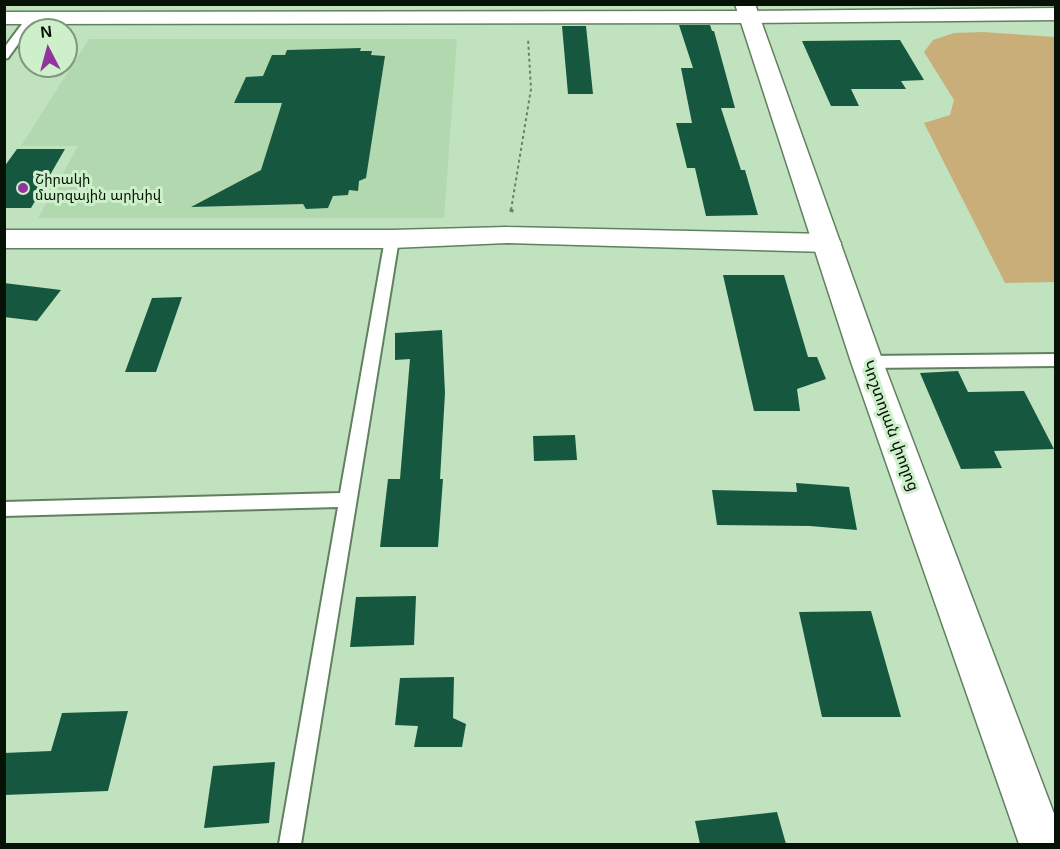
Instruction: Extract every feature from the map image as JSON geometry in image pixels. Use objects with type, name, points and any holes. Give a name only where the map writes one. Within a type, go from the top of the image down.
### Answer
[{"type":"street","points":[[32,18],[528,16],[747,11],[1056,14]]},
{"type":"street","name":"Կոշտոյան փողոց","points":[[747,11],[867,362],[1042,844]]},
{"type":"street","points":[[4,239],[392,239],[507,235],[826,243]]},
{"type":"lane","points":[[4,56],[18,37]]},
{"type":"lane","points":[[290,844],[392,239]]},
{"type":"lane","points":[[867,362],[1056,360]]},
{"type":"lane","points":[[4,508],[347,500]]},
{"type":"path","points":[[507,235],[531,89],[528,16]]},
{"type":"shaded area","points":[[983,32],[1055,37],[1055,282],[1005,283],[924,123],[950,115],[954,100],[924,52],[933,40],[954,33]]},
{"type":"shaded area","points":[[89,39],[457,39],[444,218],[38,218],[78,146],[21,146],[64,78],[78,78],[78,56]]},
{"type":"building","points":[[679,25],[710,25],[714,31],[735,108],[721,108],[741,170],[745,170],[758,215],[706,216],[695,168],[687,168],[676,123],[692,123],[681,68],[693,68]]},
{"type":"building","points":[[562,26],[586,26],[593,94],[568,94]]},
{"type":"building","points":[[900,40],[924,80],[901,81],[906,89],[851,89],[859,106],[831,106],[802,41]]},
{"type":"building","points":[[361,48],[360,51],[372,51],[371,55],[385,56],[366,178],[359,181],[358,191],[349,190],[348,195],[333,196],[328,208],[306,209],[303,204],[191,207],[261,170],[282,103],[234,103],[246,77],[263,76],[272,55],[285,55],[287,50]]},
{"type":"building","name":"Շիրակի մարզային արխիվ","points":[[17,149],[65,149],[31,208],[4,208],[4,167]]},
{"type":"building","points":[[723,275],[784,275],[808,357],[817,357],[826,379],[797,389],[800,411],[754,411]]},
{"type":"building","points":[[4,283],[61,290],[37,321],[4,317]]},
{"type":"building","points":[[182,297],[156,372],[125,372],[152,298]]},
{"type":"building","points":[[442,330],[445,393],[440,479],[443,479],[438,547],[380,547],[388,479],[400,479],[410,359],[395,360],[395,333]]},
{"type":"building","points":[[958,371],[968,392],[1024,391],[1054,449],[994,451],[1002,468],[961,469],[920,373]]},
{"type":"building","points":[[575,435],[577,460],[534,461],[533,436]]},
{"type":"building","points":[[796,483],[849,487],[857,530],[810,526],[717,525],[712,490],[797,492]]},
{"type":"building","points":[[416,596],[414,645],[350,647],[356,597]]},
{"type":"building","points":[[871,611],[901,717],[822,717],[799,612]]},
{"type":"building","points":[[454,677],[453,718],[466,724],[462,747],[414,747],[418,726],[395,725],[400,678]]},
{"type":"building","points":[[128,711],[108,791],[4,795],[4,753],[51,751],[62,713]]},
{"type":"building","points":[[275,762],[269,823],[204,828],[213,766]]},
{"type":"building","points":[[777,812],[786,844],[700,844],[695,821]]},
{"type":"place","name":"Շիրակի մարզային արխիվ","points":[[23,188]]}]
